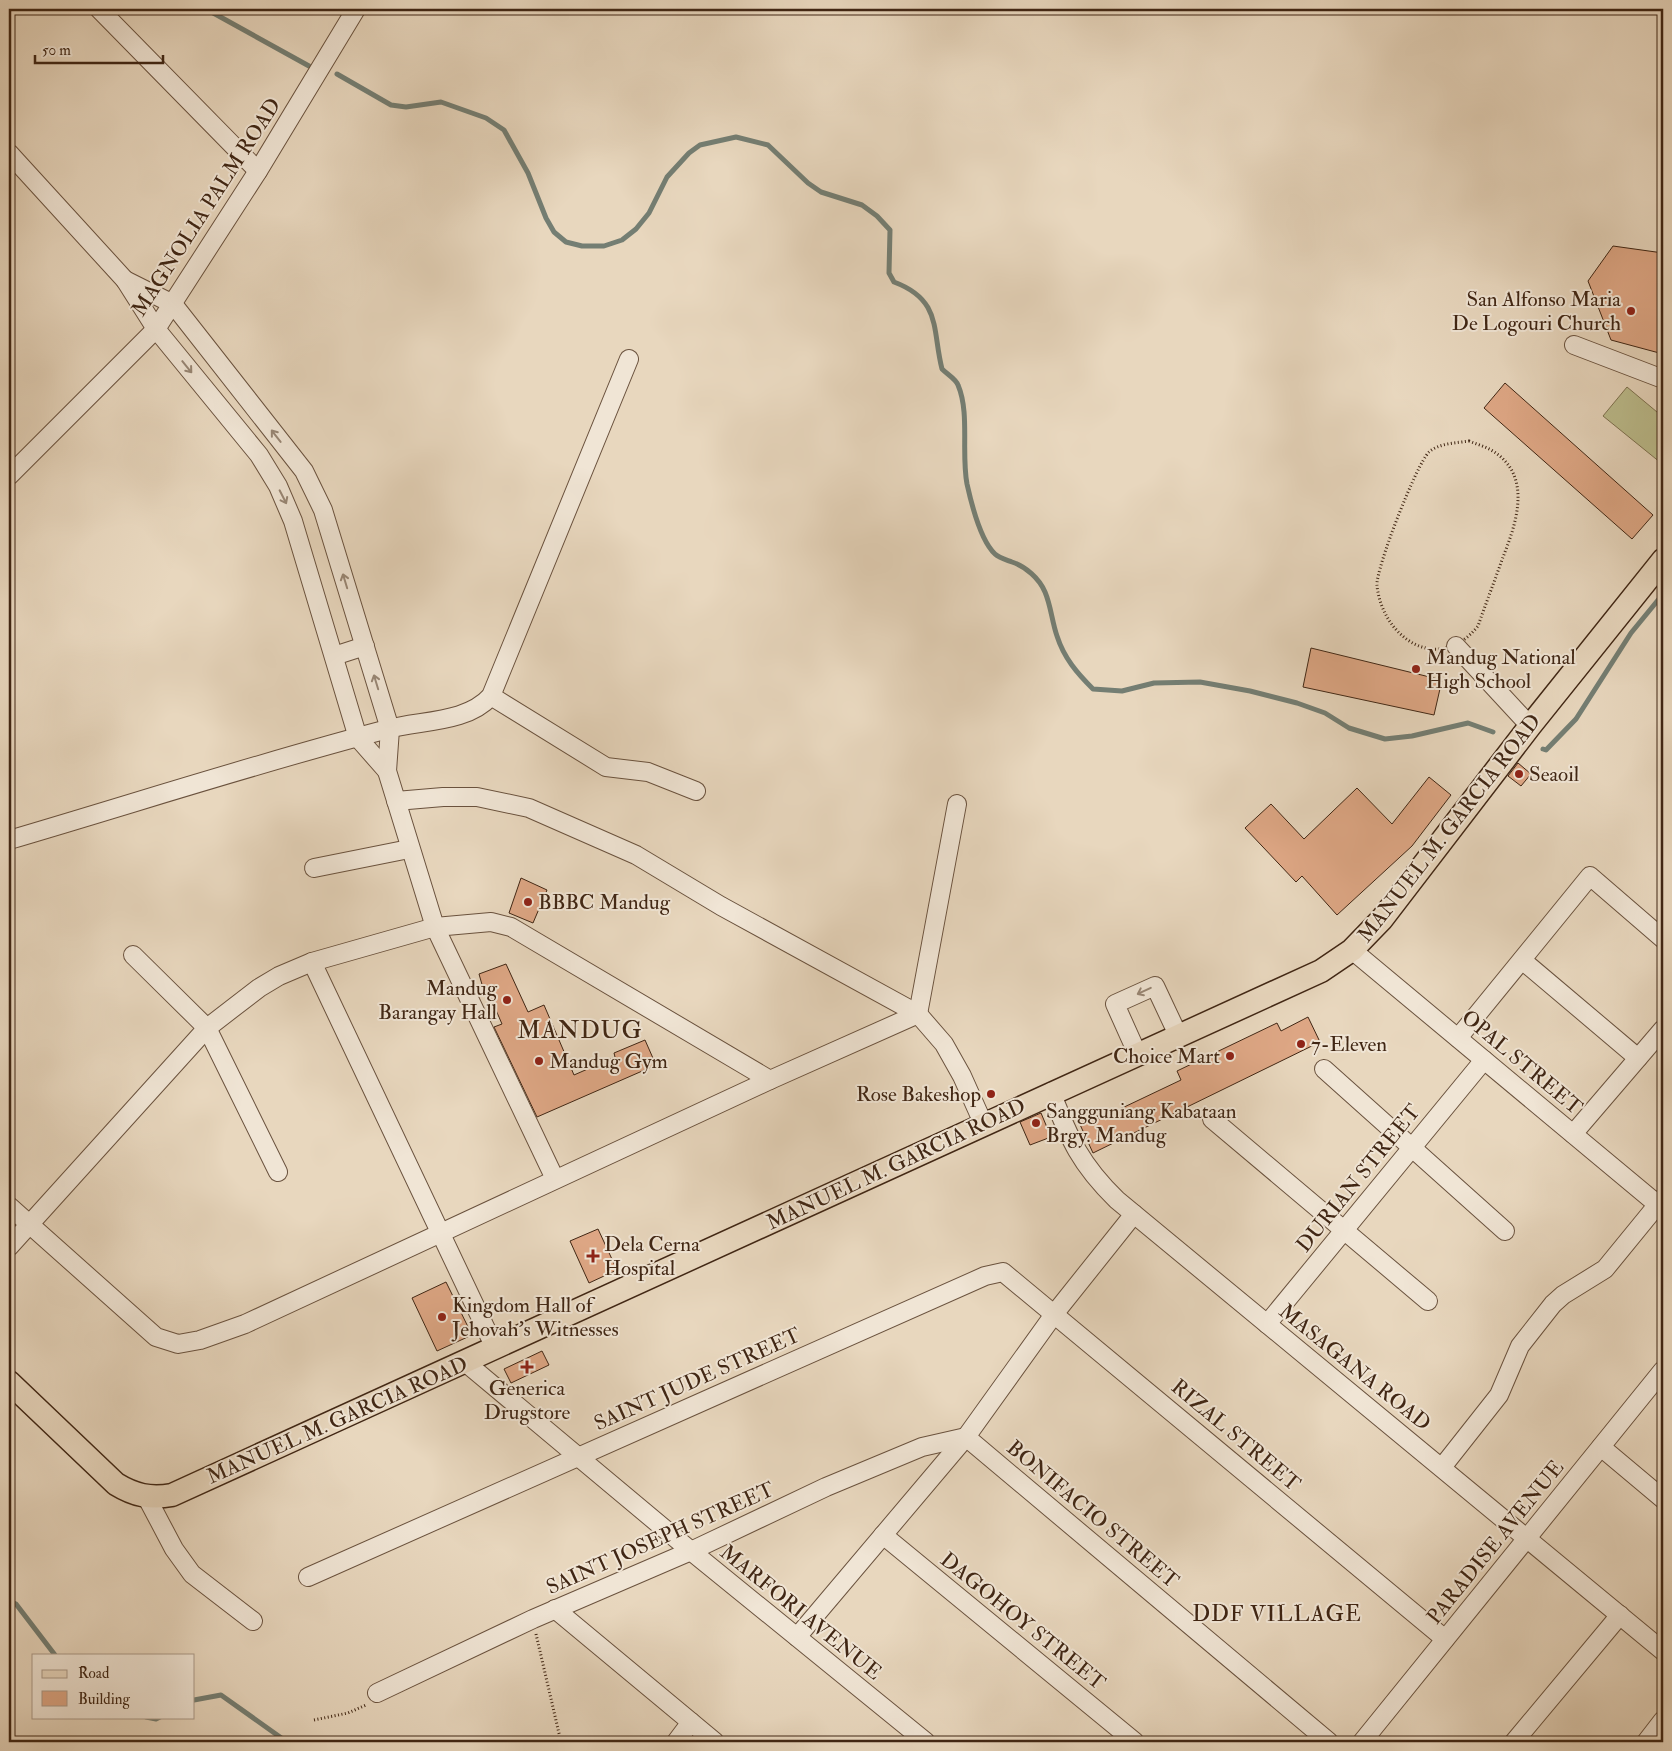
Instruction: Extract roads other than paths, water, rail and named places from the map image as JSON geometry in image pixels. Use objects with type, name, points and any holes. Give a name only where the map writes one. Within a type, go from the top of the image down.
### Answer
[{"type":"main road","name":"MANUEL M. GARCIA ROAD","points":[[9,1382],[116,1484],[132,1493],[146,1496],[160,1497],[184,1490],[983,1123],[1320,971],[1352,950],[1398,898],[1530,726],[1663,560]]},
{"type":"street","points":[[98,9],[258,171]]},
{"type":"street","name":"MAGNOLIA PALM ROAD","points":[[9,476],[156,330],[258,171],[356,9]]},
{"type":"street","points":[[9,152],[125,280],[156,330],[259,455],[278,486],[293,521],[358,738],[387,771]]},
{"type":"street","points":[[125,280],[173,304],[304,471],[323,510],[390,729],[387,771],[434,927],[555,1179]]},
{"type":"street","points":[[1574,345],[1663,379]]},
{"type":"street","points":[[9,840],[390,729],[467,713],[484,703],[491,696],[629,359]]},
{"type":"street","points":[[334,656],[365,646]]},
{"type":"street","points":[[1456,646],[1530,726]]},
{"type":"street","points":[[491,696],[606,768],[648,772],[696,791]]},
{"type":"street","points":[[396,801],[443,797],[477,797],[529,808],[636,855],[721,906],[918,1014],[944,1044],[962,1076],[983,1123]]},
{"type":"street","points":[[918,1014],[957,804]]},
{"type":"street","points":[[314,868],[409,849]]},
{"type":"street","points":[[1458,1038],[1590,876],[1663,938]]},
{"type":"street","points":[[9,1247],[207,1028],[259,988],[279,976],[312,962],[434,927],[491,922],[511,927],[770,1080]]},
{"type":"street","name":"OPAL STREET","points":[[1352,950],[1573,1134],[1661,1204]]},
{"type":"street","points":[[133,955],[207,1028],[278,1172]]},
{"type":"street","points":[[1522,960],[1638,1058]]},
{"type":"street","points":[[312,962],[495,1348]]},
{"type":"street","points":[[1137,1053],[1116,1004],[1155,986],[1178,1035]]},
{"type":"street","points":[[9,1206],[28,1225],[156,1337],[178,1344],[200,1340],[245,1324],[555,1179],[918,1014]]},
{"type":"street","points":[[1573,1134],[1663,1029]]},
{"type":"street","name":"DURIAN STREET","points":[[1267,1324],[1484,1060]]},
{"type":"street","points":[[1324,1069],[1505,1230]]},
{"type":"street","name":"MASAGANA ROAD","points":[[1052,1092],[1066,1129],[1086,1166],[1106,1189],[1663,1651]]},
{"type":"street","points":[[1212,1119],[1428,1300]]},
{"type":"street","points":[[1442,1466],[1499,1395],[1520,1346],[1553,1304],[1562,1295],[1605,1269],[1661,1204]]},
{"type":"street","points":[[797,1637],[966,1437],[1055,1313],[1134,1214]]},
{"type":"street","name":"RIZAL STREET","points":[[996,1272],[1003,1272],[1008,1275],[1055,1313],[1445,1639]]},
{"type":"street","name":"SAINT JUDE STREET","points":[[308,1577],[996,1272]]},
{"type":"street","name":"MARFORI AVENUE","points":[[465,1362],[691,1551],[926,1742]]},
{"type":"street","name":"PARADISE AVENUE","points":[[1362,1742],[1663,1370]]},
{"type":"street","name":"SAINT JOSEPH STREET","points":[[377,1693],[533,1619],[691,1551],[875,1466],[922,1447],[966,1437]]},
{"type":"street","name":"BONIFACIO STREET","points":[[966,1437],[1329,1742]]},
{"type":"street","points":[[1601,1447],[1663,1499]]},
{"type":"street","points":[[146,1496],[174,1549],[192,1574],[253,1621]]},
{"type":"street","name":"DAGOHOY STREET","points":[[883,1534],[1135,1742]]},
{"type":"street","points":[[555,1609],[715,1742]]},
{"type":"street","points":[[1514,1742],[1620,1615]]},
{"type":"street","points":[[1646,1742],[1663,1720]]},
{"type":"street","points":[[676,1742],[691,1722]]},
{"type":"waterway","points":[[206,9],[309,66]]},
{"type":"waterway","points":[[337,74],[391,105],[406,107],[441,102],[486,118],[504,130],[528,173],[546,218],[554,232],[566,242],[582,246],[604,246],[622,240],[636,229],[649,213],[667,177],[689,153],[700,145],[736,137],[768,145],[808,183],[821,192],[862,205],[877,216],[890,230],[889,273],[894,282],[909,289],[928,307],[935,329],[942,369],[957,383],[962,396],[965,420],[965,472],[974,511],[985,540],[995,554],[1022,567],[1039,582],[1047,597],[1055,631],[1063,651],[1076,671],[1093,689],[1122,691],[1154,683],[1200,682],[1250,691],[1297,703],[1325,713],[1349,728],[1385,739],[1412,736],[1468,723],[1493,732]]},
{"type":"waterway","points":[[1543,749],[1546,750],[1576,719],[1631,633],[1663,594]]},
{"type":"waterway","points":[[9,1601],[16,1604],[54,1654]]},
{"type":"waterway","points":[[195,1700],[221,1695],[287,1742]]},
{"type":"waterway","points":[[151,1718],[158,1718]]},
{"type":"place","name":"San Alfonso Maria De Logouri Church","points":[[1631,311]]},
{"type":"place","name":"Mandug National High School","points":[[1416,669]]},
{"type":"place","name":"Seaoil","points":[[1519,774]]},
{"type":"place","name":"BBBC Mandug","points":[[528,902]]},
{"type":"place","name":"Mandug Barangay Hall","points":[[507,1000]]},
{"type":"place","name":"7-Eleven","points":[[1301,1044]]},
{"type":"place","name":"Choice Mart","points":[[1230,1056]]},
{"type":"place","name":"Mandug Gym","points":[[539,1061]]},
{"type":"place","name":"Rose Bakeshop","points":[[991,1094]]},
{"type":"place","name":"Sangguniang Kabataan Brgy. Mandug","points":[[1036,1123]]},
{"type":"place","name":"Dela Cerna Hospital","points":[[593,1256]]},
{"type":"place","name":"Kingdom Hall of Jehovah's Witnesses","points":[[442,1317]]},
{"type":"place","name":"Generica Drugstore","points":[[527,1367]]},
{"type":"district","name":"MANDUG","points":[[580,1030]]},
{"type":"district","name":"DDF VILLAGE","points":[[1277,1613]]}]
